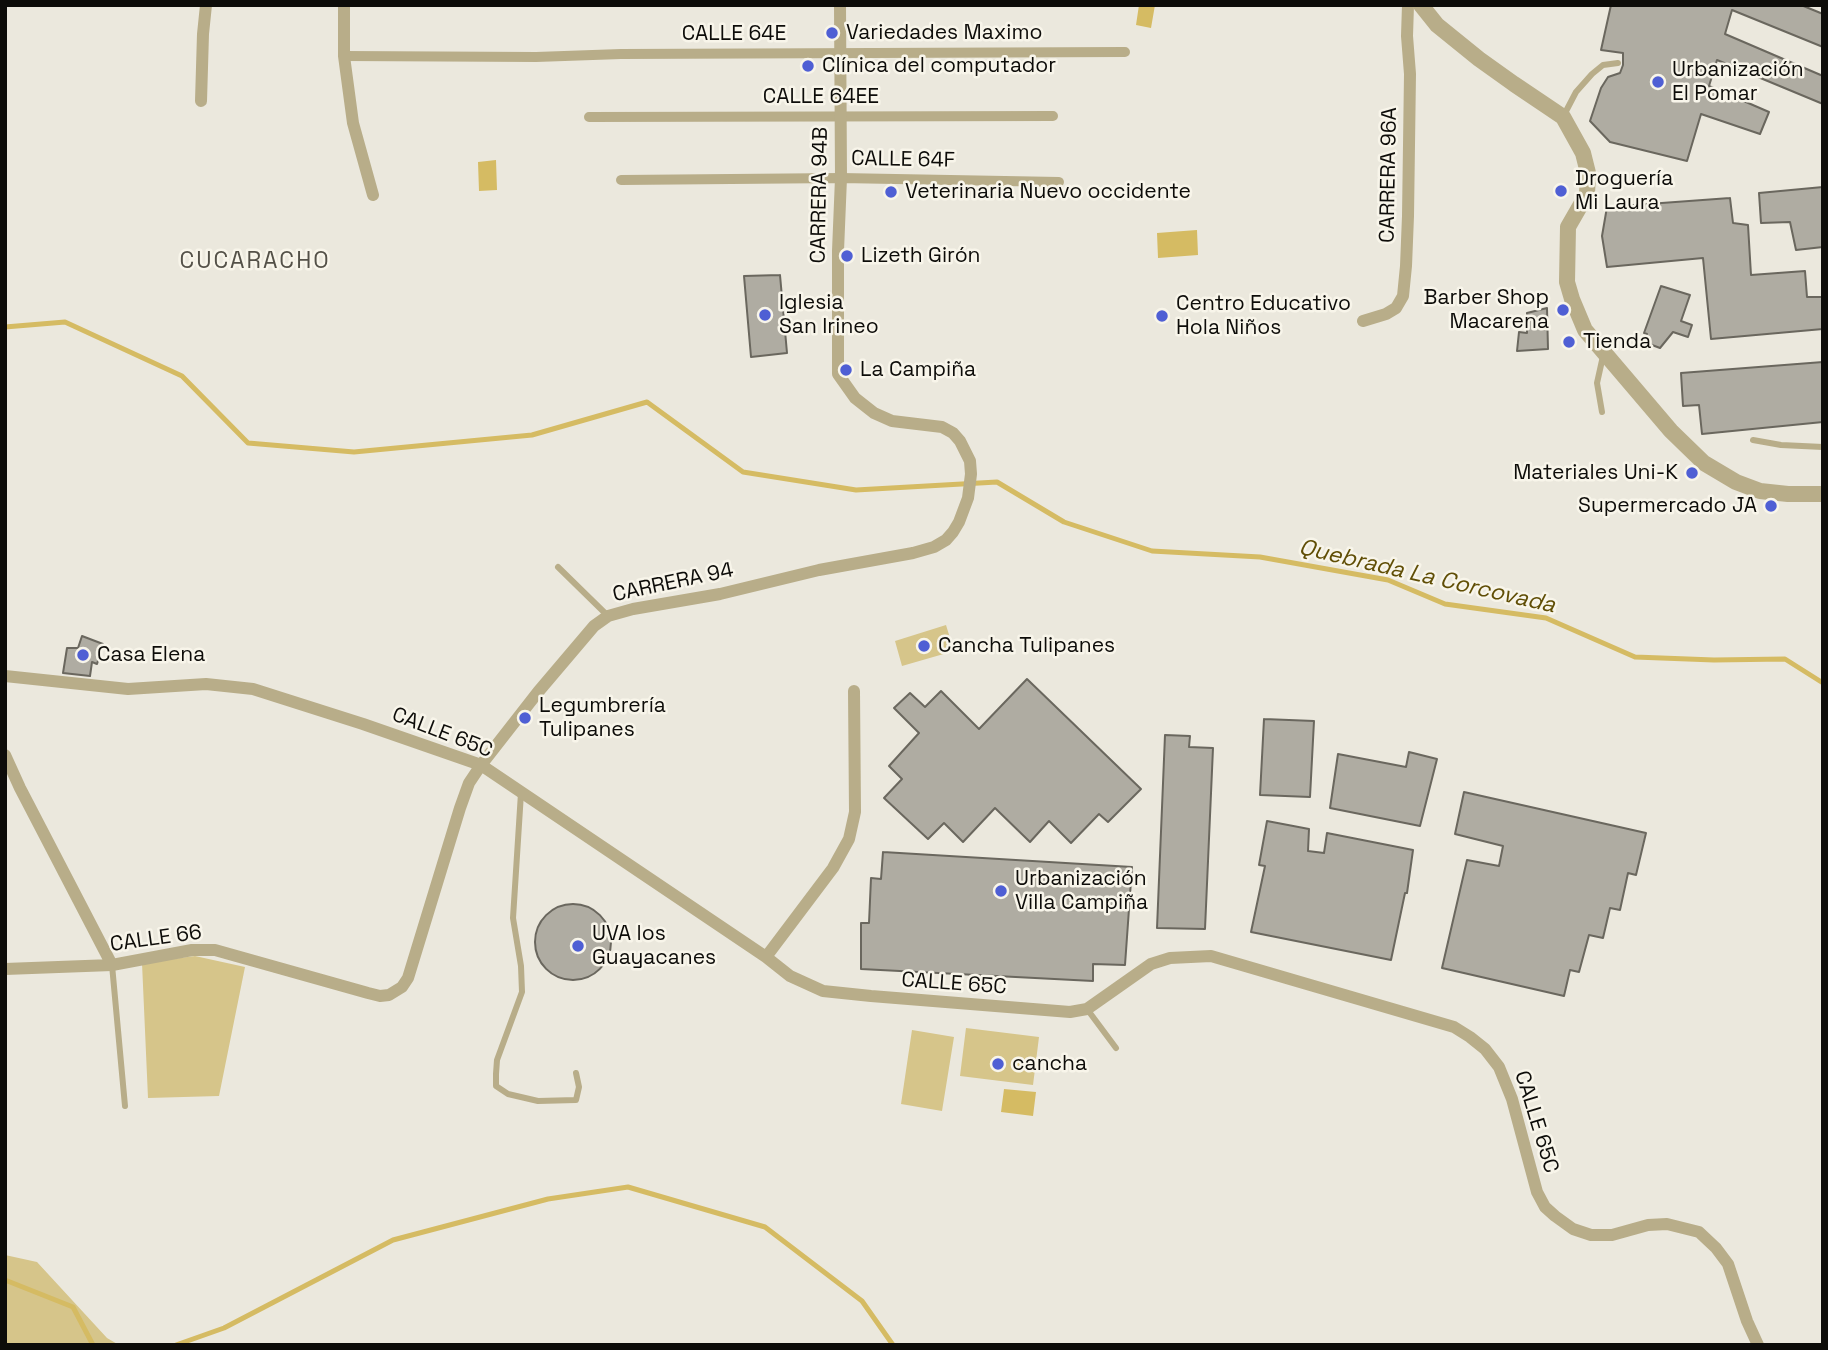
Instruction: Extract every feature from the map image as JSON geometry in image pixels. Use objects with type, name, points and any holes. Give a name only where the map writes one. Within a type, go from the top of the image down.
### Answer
[{"type":"street","points":[[201,101],[206,5]]},
{"type":"street","points":[[344,5],[344,56],[353,123],[373,195]]},
{"type":"street","name":"CARRERA 94B","points":[[840,5],[838,374],[855,398],[874,413]]},
{"type":"street","name":"CARRERA 96A","points":[[1363,321],[1396,308],[1403,296],[1408,216],[1408,5]]},
{"type":"street","points":[[1421,5],[1437,25],[1479,59],[1563,117],[1583,153],[1588,173],[1587,194],[1568,227],[1567,282],[1585,330],[1671,431],[1704,463],[1735,482],[1759,491],[1823,494]]},
{"type":"street","name":"CALLE 64E","points":[[344,56],[537,57],[621,54],[1125,51]]},
{"type":"street","name":"CALLE 64EE","points":[[589,117],[1053,116]]},
{"type":"street","name":"CALLE 64F","points":[[621,180],[841,178],[1059,182]]},
{"type":"street","name":"CARRERA 94","points":[[389,995],[402,987],[408,978],[469,783],[593,625],[608,616],[633,609],[720,594],[819,569],[913,553],[933,547],[946,540],[953,532],[968,498],[971,474],[970,461],[960,441],[942,427],[892,421],[874,413]]},
{"type":"street","name":"CALLE 65C","points":[[5,676],[128,689],[206,684],[253,689],[481,765],[766,957],[790,976],[823,991],[1070,1012],[1087,1009],[1151,964],[1170,958],[1211,956],[1454,1027],[1485,1049],[1499,1067],[1512,1099],[1537,1192],[1545,1207],[1573,1228],[1591,1235],[1612,1235],[1648,1225],[1667,1224],[1699,1232],[1728,1264],[1758,1345]]},
{"type":"street","points":[[766,957],[834,868],[849,839],[855,812],[854,691]]},
{"type":"street","points":[[5,755],[112,965]]},
{"type":"street","name":"CALLE 66","points":[[5,970],[112,965],[192,950],[215,950],[368,993],[389,995]]},
{"type":"lane","points":[[1563,117],[1576,92],[1592,74],[1602,65],[1618,64]]},
{"type":"lane","points":[[1602,412],[1597,383],[1604,351]]},
{"type":"lane","points":[[1753,440],[1781,445],[1823,447]]},
{"type":"lane","points":[[558,567],[608,616]]},
{"type":"lane","points":[[521,791],[513,918],[521,966],[522,992],[498,1060],[496,1086],[508,1094],[538,1101],[576,1100],[579,1087],[576,1073]]},
{"type":"lane","points":[[112,965],[125,1106]]},
{"type":"lane","points":[[1087,1009],[1116,1048]]},
{"type":"shaded area","points":[[1139,5],[1155,5],[1151,28],[1136,25]]},
{"type":"shaded area","points":[[496,160],[497,190],[479,191],[478,162]]},
{"type":"shaded area","points":[[1197,230],[1198,255],[1158,258],[1157,233]]},
{"type":"shaded area","name":"Cancha Tulipanes","points":[[946,625],[954,651],[902,666],[895,641]]},
{"type":"shaded area","points":[[195,956],[245,967],[219,1096],[148,1098],[142,963]]},
{"type":"shaded area","name":"cancha","points":[[966,1028],[1039,1037],[1033,1085],[960,1076]]},
{"type":"shaded area","name":"cancha","points":[[912,1030],[954,1037],[942,1111],[901,1104]]},
{"type":"shaded area","points":[[1004,1089],[1036,1092],[1033,1116],[1001,1112]]},
{"type":"shaded area","points":[[5,1255],[37,1262],[107,1338],[119,1345],[5,1345]]},
{"type":"building","name":"Urbanización El Pomar","points":[[1611,5],[1801,5],[1823,14],[1823,47],[1732,10],[1725,34],[1823,76],[1823,104],[1717,60],[1709,86],[1769,112],[1760,134],[1701,114],[1687,161],[1610,142],[1590,121],[1601,88],[1608,77],[1620,73],[1623,65],[1623,53],[1601,50]]},
{"type":"building","points":[[1823,187],[1823,247],[1796,250],[1790,222],[1761,223],[1759,193]]},
{"type":"building","points":[[1730,198],[1733,223],[1748,225],[1751,275],[1805,271],[1807,297],[1823,297],[1823,329],[1711,339],[1703,258],[1607,267],[1602,236],[1607,207]]},
{"type":"building","name":"Iglesia San Irineo","points":[[780,275],[787,353],[751,357],[744,276]]},
{"type":"building","points":[[1661,286],[1690,295],[1681,321],[1692,325],[1688,337],[1673,332],[1660,348],[1644,342],[1647,334],[1644,333]]},
{"type":"building","points":[[1547,308],[1548,349],[1517,351],[1519,332],[1527,333],[1527,313]]},
{"type":"building","points":[[1823,362],[1823,422],[1702,434],[1699,405],[1683,406],[1681,373]]},
{"type":"building","name":"Casa Elena","points":[[82,636],[103,644],[97,664],[92,662],[90,676],[63,673],[67,648],[78,648]]},
{"type":"building","points":[[1027,679],[1141,789],[1108,822],[1099,814],[1071,843],[1049,821],[1030,842],[995,808],[963,842],[944,823],[928,839],[884,798],[902,779],[889,766],[919,733],[894,708],[910,693],[925,707],[941,691],[979,729]]},
{"type":"building","points":[[1264,719],[1314,721],[1310,797],[1260,795]]},
{"type":"building","name":"Urbanización Villa Campiña","points":[[1165,735],[1190,736],[1189,747],[1213,748],[1205,929],[1157,928]]},
{"type":"building","points":[[1409,752],[1437,759],[1420,826],[1330,808],[1338,754],[1406,767]]},
{"type":"building","points":[[1464,792],[1646,833],[1636,875],[1628,873],[1620,910],[1610,908],[1603,938],[1589,935],[1579,972],[1570,970],[1564,996],[1442,968],[1467,860],[1499,866],[1503,846],[1455,834]]},
{"type":"building","points":[[1267,821],[1309,829],[1308,851],[1324,853],[1327,833],[1413,850],[1407,893],[1391,960],[1251,932],[1265,866],[1259,865]]},
{"type":"building","points":[[883,852],[1132,867],[1125,965],[1093,964],[1093,981],[861,969],[861,923],[869,923],[871,878],[881,879]]},
{"type":"building","points":[[581,904],[594,910],[605,921],[611,934],[609,957],[594,974],[581,980],[565,980],[552,974],[537,957],[535,934],[541,921],[558,906]]},
{"type":"waterway","name":"Quebrada La Corcovada","points":[[5,327],[65,322],[182,376],[248,443],[354,452],[532,435],[647,402],[743,472],[856,490],[997,482],[1064,522],[1152,551],[1260,557],[1388,580],[1445,604],[1546,618],[1635,657],[1785,659],[1823,683]]},
{"type":"waterway","points":[[176,1345],[224,1328],[393,1240],[548,1199],[628,1187],[765,1227],[862,1301],[893,1345]]},
{"type":"waterway","points":[[5,1280],[73,1307],[93,1345]]},
{"type":"place","name":"Variedades Maximo","points":[[832,33]]},
{"type":"place","name":"Clínica del computador","points":[[808,66]]},
{"type":"place","name":"Urbanización El Pomar","points":[[1658,82]]},
{"type":"place","name":"Droguería Mi Laura","points":[[1561,191]]},
{"type":"place","name":"Veterinaria Nuevo occidente","points":[[891,192]]},
{"type":"place","name":"Lizeth Girón","points":[[847,256]]},
{"type":"place","name":"Barber Shop Macarena","points":[[1563,310]]},
{"type":"place","name":"Iglesia San Irineo","points":[[765,315]]},
{"type":"place","name":"Centro Educativo Hola Niños","points":[[1162,316]]},
{"type":"place","name":"Tienda","points":[[1569,342]]},
{"type":"place","name":"La Campiña","points":[[846,370]]},
{"type":"place","name":"Materiales Uni-K","points":[[1692,473]]},
{"type":"place","name":"Supermercado JA","points":[[1771,506]]},
{"type":"place","name":"Cancha Tulipanes","points":[[924,646]]},
{"type":"place","name":"Casa Elena","points":[[83,655]]},
{"type":"place","name":"Legumbrería Tulipanes","points":[[525,718]]},
{"type":"place","name":"Urbanización Villa Campiña","points":[[1001,891]]},
{"type":"place","name":"UVA los Guayacanes","points":[[578,946]]},
{"type":"place","name":"cancha","points":[[998,1064]]},
{"type":"district","name":"CUCARACHO","points":[[255,262]]}]
